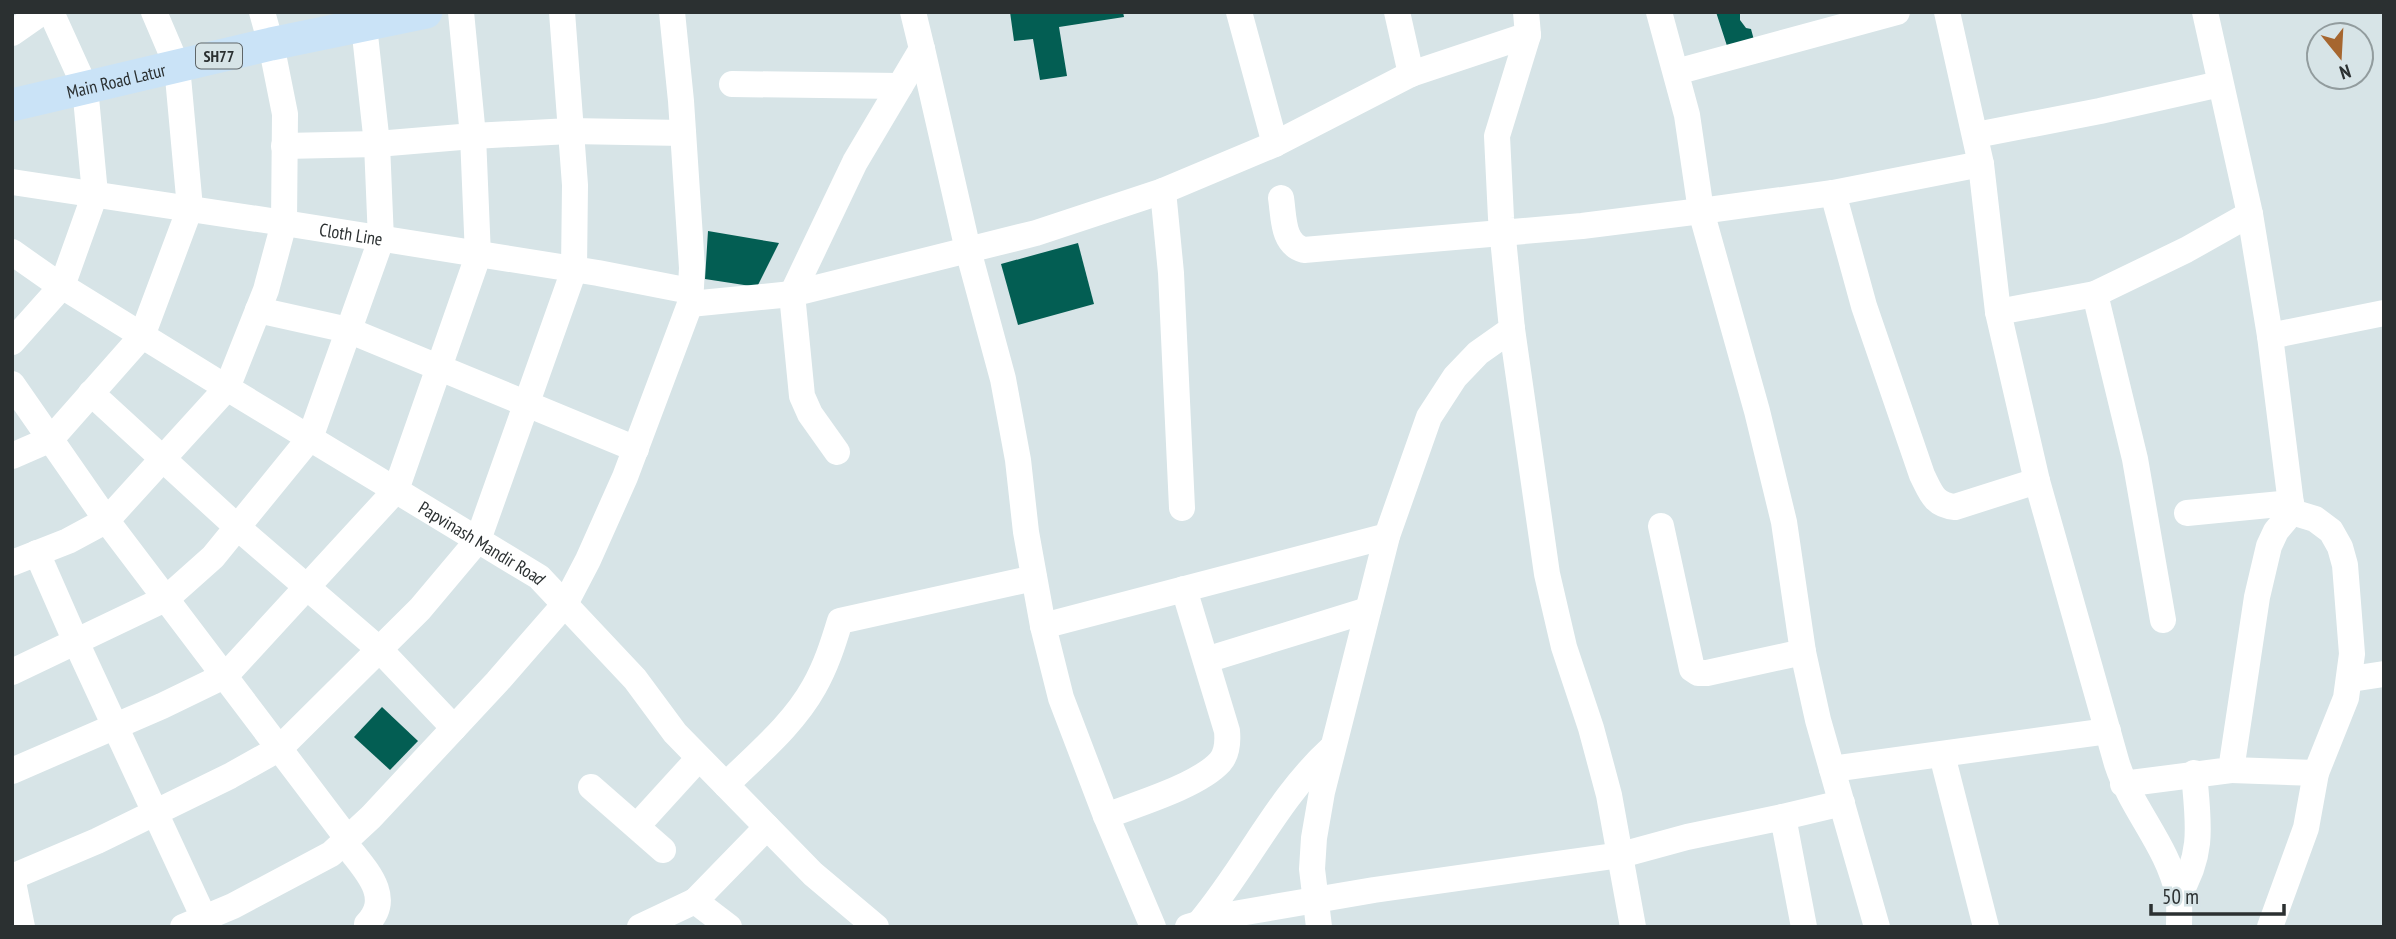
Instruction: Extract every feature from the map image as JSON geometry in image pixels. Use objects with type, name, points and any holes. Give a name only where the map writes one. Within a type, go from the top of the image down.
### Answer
[{"type":"main road","name":"Main Road Latur","points":[[12,105],[271,44],[362,19],[426,12]]},
{"type":"street","points":[[12,33],[42,12]]},
{"type":"street","points":[[12,342],[62,286],[95,194],[85,87],[51,12]]},
{"type":"street","points":[[12,456],[51,439],[142,336],[190,208],[177,66],[154,12]]},
{"type":"street","points":[[12,563],[68,541],[107,520],[227,388],[266,290],[284,223],[285,114],[262,12]]},
{"type":"street","points":[[12,771],[226,676],[396,490],[478,256],[473,136],[461,12]]},
{"type":"street","points":[[22,927],[12,877],[97,841],[280,748],[420,610],[478,540],[574,270],[575,185],[562,12]]},
{"type":"street","points":[[37,554],[156,812],[194,922],[233,906],[331,854],[371,817],[565,604],[588,560],[636,449],[690,298],[692,268],[672,12]]},
{"type":"street","points":[[914,12],[968,250],[1003,379],[1018,460],[1034,578],[1061,698],[1106,816],[1153,927]]},
{"type":"street","points":[[1239,12],[1275,144]]},
{"type":"street","points":[[1397,12],[1411,75]]},
{"type":"street","points":[[1659,12],[1687,115],[1702,211],[1757,411],[1784,522],[1803,652],[1818,720],[1877,927]]},
{"type":"street","points":[[1676,72],[1898,12]]},
{"type":"street","points":[[1947,12],[1981,164],[1998,312],[2037,481],[2123,783],[2162,852],[2178,896],[2179,927]]},
{"type":"street","points":[[2206,12],[2250,214],[2270,336],[2292,507],[2269,546],[2257,597],[2231,770]]},
{"type":"street","points":[[12,672],[167,598],[213,557],[310,438],[382,240],[377,144],[362,19]]},
{"type":"street","points":[[1527,24],[1497,136],[1512,329],[1547,574],[1564,647],[1591,728],[1621,855],[1633,927]]},
{"type":"street","name":"Cloth Line","points":[[12,182],[574,270],[690,298],[792,294],[1036,233],[1163,191],[1275,144],[1411,75],[1527,24]]},
{"type":"street","points":[[837,452],[810,414],[802,397],[792,294],[855,162],[922,49]]},
{"type":"street","points":[[733,84],[900,86]]},
{"type":"street","points":[[1976,135],[2220,84]]},
{"type":"street","points":[[284,146],[377,144],[570,131],[683,133]]},
{"type":"street","points":[[1281,198],[1289,241],[1296,248],[1304,250],[1582,226],[1702,211],[1833,193],[1981,164]]},
{"type":"street","points":[[1163,191],[1171,272],[1182,508]]},
{"type":"street","points":[[1833,193],[1864,306],[1931,495],[1943,506],[1955,508],[2037,481]]},
{"type":"street","points":[[1998,312],[2095,294],[2186,250],[2250,214]]},
{"type":"street","name":"Papvinash Mandir Road","points":[[12,252],[142,336],[539,577],[635,679],[675,733],[699,758],[813,874],[876,927]]},
{"type":"street","points":[[2095,294],[2135,459],[2163,620]]},
{"type":"street","points":[[258,310],[348,331],[636,449]]},
{"type":"street","points":[[2270,336],[2384,313]]},
{"type":"street","points":[[1319,927],[1312,869],[1314,838],[1333,747],[1387,536],[1429,417],[1455,377],[1478,352],[1512,329]]},
{"type":"street","points":[[12,384],[107,520],[280,748],[346,840],[376,887],[379,897],[377,914],[367,924]]},
{"type":"street","points":[[91,393],[237,527],[380,650],[454,728]]},
{"type":"street","points":[[2187,513],[2292,507],[2331,531],[2340,547],[2345,565],[2352,654],[2351,679],[2333,734],[2316,773],[2306,828],[2270,927]]},
{"type":"street","points":[[1661,526],[1692,669],[1707,673],[1803,652]]},
{"type":"street","points":[[1043,626],[1387,536]]},
{"type":"street","points":[[726,785],[791,718],[814,689],[829,658],[840,621],[1034,578]]},
{"type":"street","points":[[1106,816],[1180,787],[1209,771],[1222,761],[1228,744],[1227,732],[1184,589]]},
{"type":"street","points":[[1206,660],[1368,610]]},
{"type":"street","points":[[2351,679],[2384,674]]},
{"type":"street","points":[[1832,769],[2108,730]]},
{"type":"street","points":[[1195,924],[1226,891],[1295,788],[1316,762],[1333,747]]},
{"type":"street","points":[[1942,755],[1986,927]]},
{"type":"street","points":[[636,826],[699,758]]},
{"type":"street","points":[[2123,783],[2231,770],[2316,773]]},
{"type":"street","points":[[2178,896],[2190,878],[2198,840],[2193,773]]},
{"type":"street","points":[[591,787],[663,850]]},
{"type":"street","points":[[1195,924],[1315,900],[1621,855],[1687,837],[1842,803]]},
{"type":"street","points":[[1783,817],[1804,927]]},
{"type":"street","points":[[640,927],[695,901],[767,827]]},
{"type":"street","points":[[695,901],[729,927]]},
{"type":"building","points":[[1010,12],[1123,12],[1124,17],[1059,27],[1067,76],[1040,80],[1033,39],[1014,41]]},
{"type":"building","points":[[1716,12],[1740,12],[1740,20],[1746,28],[1751,29],[1754,40],[1728,49]]},
{"type":"building","points":[[708,231],[779,243],[757,287],[705,279]]},
{"type":"building","points":[[1078,243],[1094,304],[1018,325],[1001,264]]},
{"type":"building","points":[[382,707],[418,741],[390,770],[354,737]]}]
